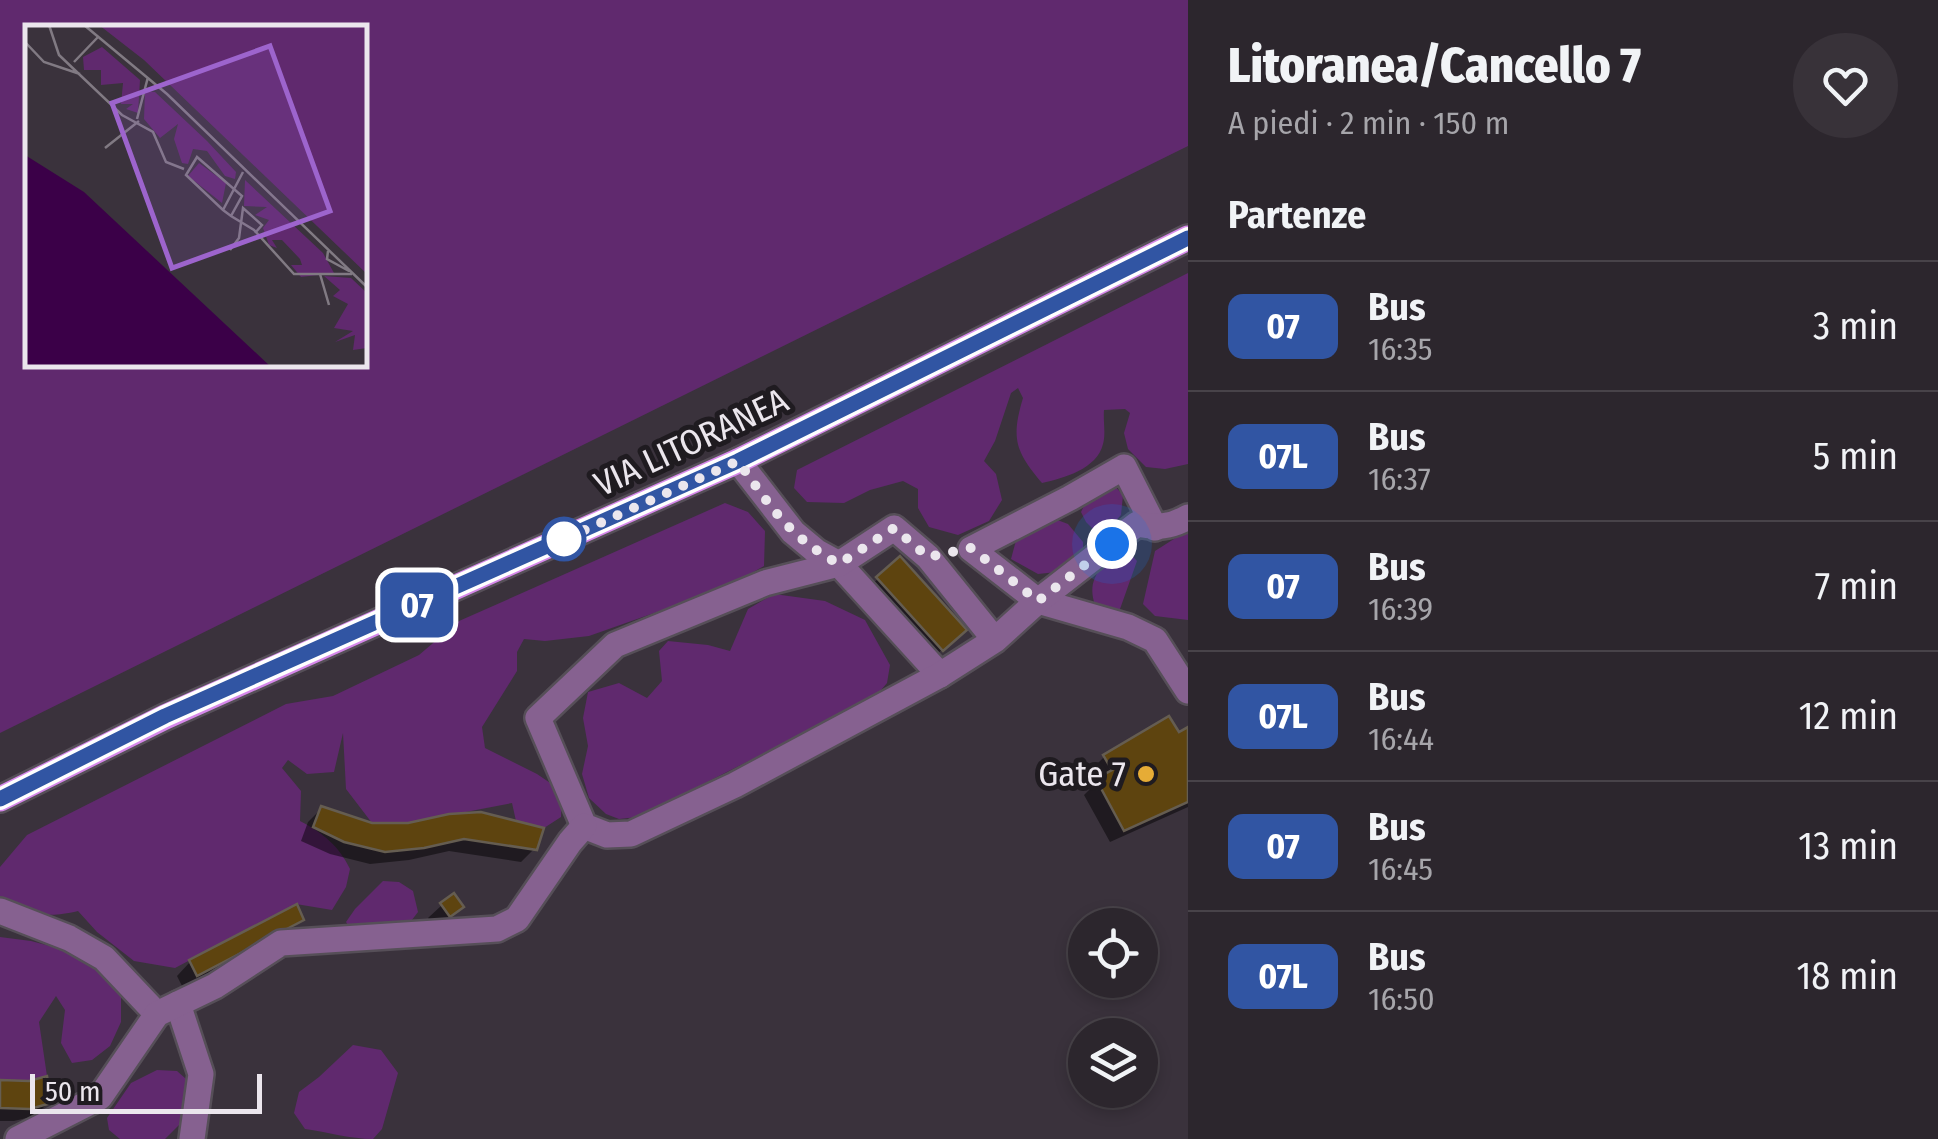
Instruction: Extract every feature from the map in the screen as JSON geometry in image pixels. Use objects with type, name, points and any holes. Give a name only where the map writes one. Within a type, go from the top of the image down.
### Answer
[{"type":"main road","name":"VIA LITORANEA","points":[[0,799],[165,716],[738,461],[1188,238]]},
{"type":"lane","points":[[738,461],[792,532],[839,564],[940,675]]},
{"type":"lane","points":[[928,557],[971,548],[1124,467],[1155,528]]},
{"type":"lane","points":[[995,640],[928,557],[894,528],[839,564],[765,583],[615,645],[538,718],[584,826],[607,835],[631,834],[735,785],[940,675],[995,640],[1038,601],[1138,524],[1155,528],[1188,516]]},
{"type":"lane","points":[[971,548],[1038,601],[1128,627],[1155,640],[1188,691]]},
{"type":"lane","points":[[18,1139],[100,1096],[168,1009],[214,986],[281,943],[497,929],[516,919],[584,826]]},
{"type":"lane","points":[[0,912],[49,928],[96,952],[168,1009],[200,1074],[192,1139]]},
{"type":"shaded area","points":[[0,0],[1188,0],[1188,146],[0,733]]},
{"type":"shaded area","points":[[1188,273],[1188,464],[1165,469],[1146,467],[1128,449],[1124,433],[1130,413],[1125,409],[1104,410],[1100,453],[1087,466],[1042,483],[1018,444],[1017,424],[1023,398],[1018,388],[1011,393],[984,461],[996,474],[1002,500],[989,521],[958,535],[929,527],[918,508],[918,489],[903,481],[870,490],[844,503],[807,502],[794,488],[797,470]]},
{"type":"shaded area","points":[[1112,483],[1123,495],[1121,515],[1109,528],[1094,530],[1081,512],[1092,490]]},
{"type":"shaded area","points":[[725,503],[748,512],[765,531],[764,566],[725,588],[589,636],[524,639],[517,652],[517,671],[482,727],[485,748],[562,791],[561,817],[544,828],[516,821],[512,803],[408,823],[372,823],[346,789],[343,733],[334,772],[307,774],[288,760],[282,768],[301,791],[300,821],[329,841],[350,869],[346,887],[332,910],[296,904],[175,968],[134,961],[97,932],[78,911],[37,913],[0,896],[0,867],[27,835],[286,704],[333,696],[419,655],[459,621]]},
{"type":"shaded area","points":[[1052,518],[1068,524],[1083,542],[1083,554],[1066,571],[1038,574],[1011,559],[1018,533]]},
{"type":"shaded area","points":[[1188,530],[1188,620],[1155,616],[1143,604],[1155,551]]},
{"type":"shaded area","points":[[1129,552],[1137,561],[1120,609],[1112,614],[1097,611],[1092,587],[1096,575],[1110,555]]},
{"type":"shaded area","points":[[774,594],[825,601],[865,620],[890,665],[887,683],[875,697],[638,817],[619,819],[606,814],[589,798],[582,774],[588,746],[583,718],[588,692],[619,683],[647,698],[662,681],[659,651],[668,641],[730,651],[748,609]]},
{"type":"shaded area","points":[[383,881],[399,882],[413,891],[418,912],[408,925],[350,928],[346,922],[355,909]]},
{"type":"shaded area","points":[[0,937],[91,957],[121,993],[121,1022],[110,1046],[92,1060],[72,1063],[61,1043],[65,1010],[56,996],[39,1022],[47,1076],[29,1081],[0,1080]]},
{"type":"shaded area","points":[[353,1045],[381,1050],[398,1073],[382,1129],[373,1139],[305,1129],[294,1113],[299,1092]]},
{"type":"shaded area","points":[[157,1070],[177,1071],[194,1086],[188,1116],[165,1139],[120,1139],[109,1130],[107,1118],[131,1083]]},
{"type":"building","points":[[900,556],[967,630],[943,651],[876,577]]},
{"type":"building","name":"Gate 7","points":[[1169,716],[1179,732],[1188,727],[1188,802],[1124,831],[1096,779],[1112,770],[1103,755]]},
{"type":"building","points":[[321,806],[372,823],[408,823],[481,812],[544,828],[537,850],[464,839],[385,852],[344,842],[313,827]]},
{"type":"building","points":[[454,893],[464,907],[450,917],[440,903]]},
{"type":"building","points":[[297,904],[304,920],[197,976],[189,960]]},
{"type":"building","points":[[47,1076],[51,1103],[30,1109],[0,1108],[0,1080],[29,1081]]},
{"type":"bus line","name":"07","points":[[0,799],[165,716],[738,461],[1188,238]]},
{"type":"place","name":"Gate 7","points":[[1146,774]]},
{"type":"route","points":[[564,539],[558,542],[738,461],[792,532],[839,564],[894,528],[928,557],[971,548],[1038,601],[1112,544]]}]
